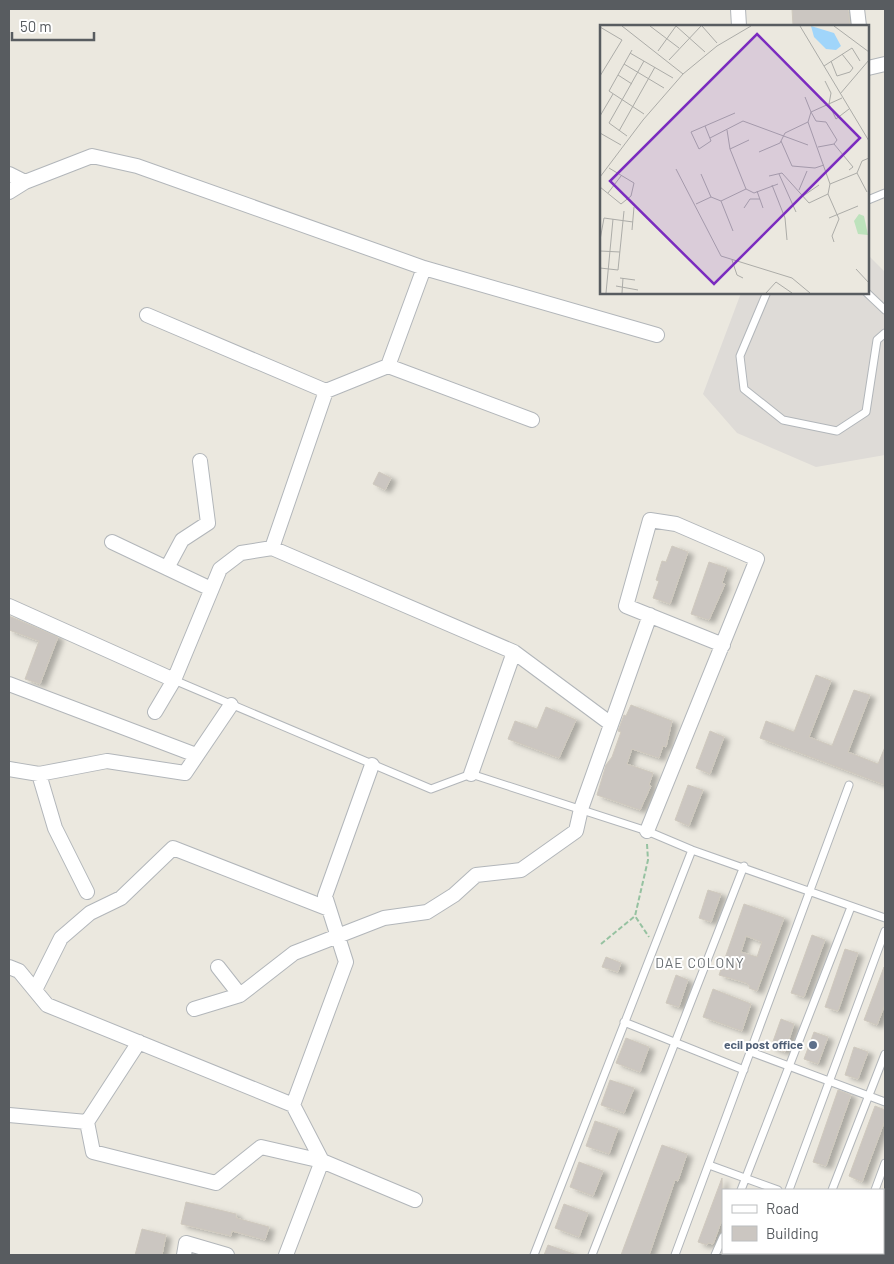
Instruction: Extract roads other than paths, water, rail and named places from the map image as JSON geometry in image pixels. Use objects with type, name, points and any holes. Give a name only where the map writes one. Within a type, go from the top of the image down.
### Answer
[{"type":"street","points":[[738,9],[739,25]]},
{"type":"street","points":[[857,9],[859,25]]},
{"type":"street","points":[[869,68],[885,64]]},
{"type":"street","points":[[9,192],[25,182],[92,156],[128,164],[424,268],[657,335]]},
{"type":"street","points":[[9,174],[25,182]]},
{"type":"street","points":[[388,366],[424,268]]},
{"type":"street","points":[[147,315],[326,392],[388,366],[532,420]]},
{"type":"street","points":[[272,548],[326,392]]},
{"type":"street","points":[[167,568],[182,540],[208,523],[200,461]]},
{"type":"street","points":[[647,830],[757,560],[676,524],[650,520],[626,606],[722,645]]},
{"type":"street","points":[[112,542],[211,589]]},
{"type":"street","points":[[155,712],[174,680],[220,569],[241,553],[272,548],[514,652],[611,724]]},
{"type":"street","points":[[9,606],[174,680]]},
{"type":"street","points":[[194,1009],[240,995],[294,953],[384,918],[426,912],[454,895],[476,875],[521,870],[576,831],[581,809],[650,615]]},
{"type":"street","points":[[470,774],[514,652]]},
{"type":"street","points":[[9,684],[196,755]]},
{"type":"street","points":[[9,769],[39,774],[107,760],[185,773],[231,704]]},
{"type":"street","points":[[293,1105],[346,962],[325,896],[372,765]]},
{"type":"street","points":[[39,774],[55,828],[86,892]]},
{"type":"street","points":[[35,990],[61,938],[90,914],[121,898],[173,848],[329,909]]},
{"type":"street","points":[[9,967],[19,971],[47,1004],[293,1105],[322,1161],[286,1255]]},
{"type":"street","points":[[218,968],[240,995]]},
{"type":"street","points":[[139,1042],[87,1122],[93,1152],[216,1183],[261,1147],[322,1161],[416,1200]]},
{"type":"street","points":[[9,1115],[87,1122]]},
{"type":"street","points":[[184,1255],[186,1243],[227,1255]]},
{"type":"lane","points":[[869,200],[885,193]]},
{"type":"lane","points":[[766,294],[740,356],[744,389],[783,420],[837,431],[866,412],[877,340],[885,333]]},
{"type":"lane","points":[[868,294],[885,310]]},
{"type":"lane","points":[[174,680],[431,789],[470,774],[647,830],[692,850],[744,866],[885,918]]},
{"type":"lane","points":[[676,1255],[812,891],[849,785]]},
{"type":"lane","points":[[534,1255],[692,850]]},
{"type":"lane","points":[[592,1255],[744,866]]},
{"type":"lane","points":[[741,1189],[851,907]]},
{"type":"lane","points":[[789,1189],[832,1080],[885,931]]},
{"type":"lane","points":[[624,1022],[744,1070]]},
{"type":"lane","points":[[751,1052],[788,1067],[832,1080],[885,1102]]},
{"type":"lane","points":[[832,1189],[885,1054]]},
{"type":"lane","points":[[874,1189],[885,1162]]},
{"type":"lane","points":[[709,1166],[775,1189]]},
{"type":"lane","points":[[716,1255],[722,1239]]},
{"type":"place","name":"ecil post office","points":[[813,1045]]},
{"type":"district","name":"DAE COLONY","points":[[700,963]]}]
